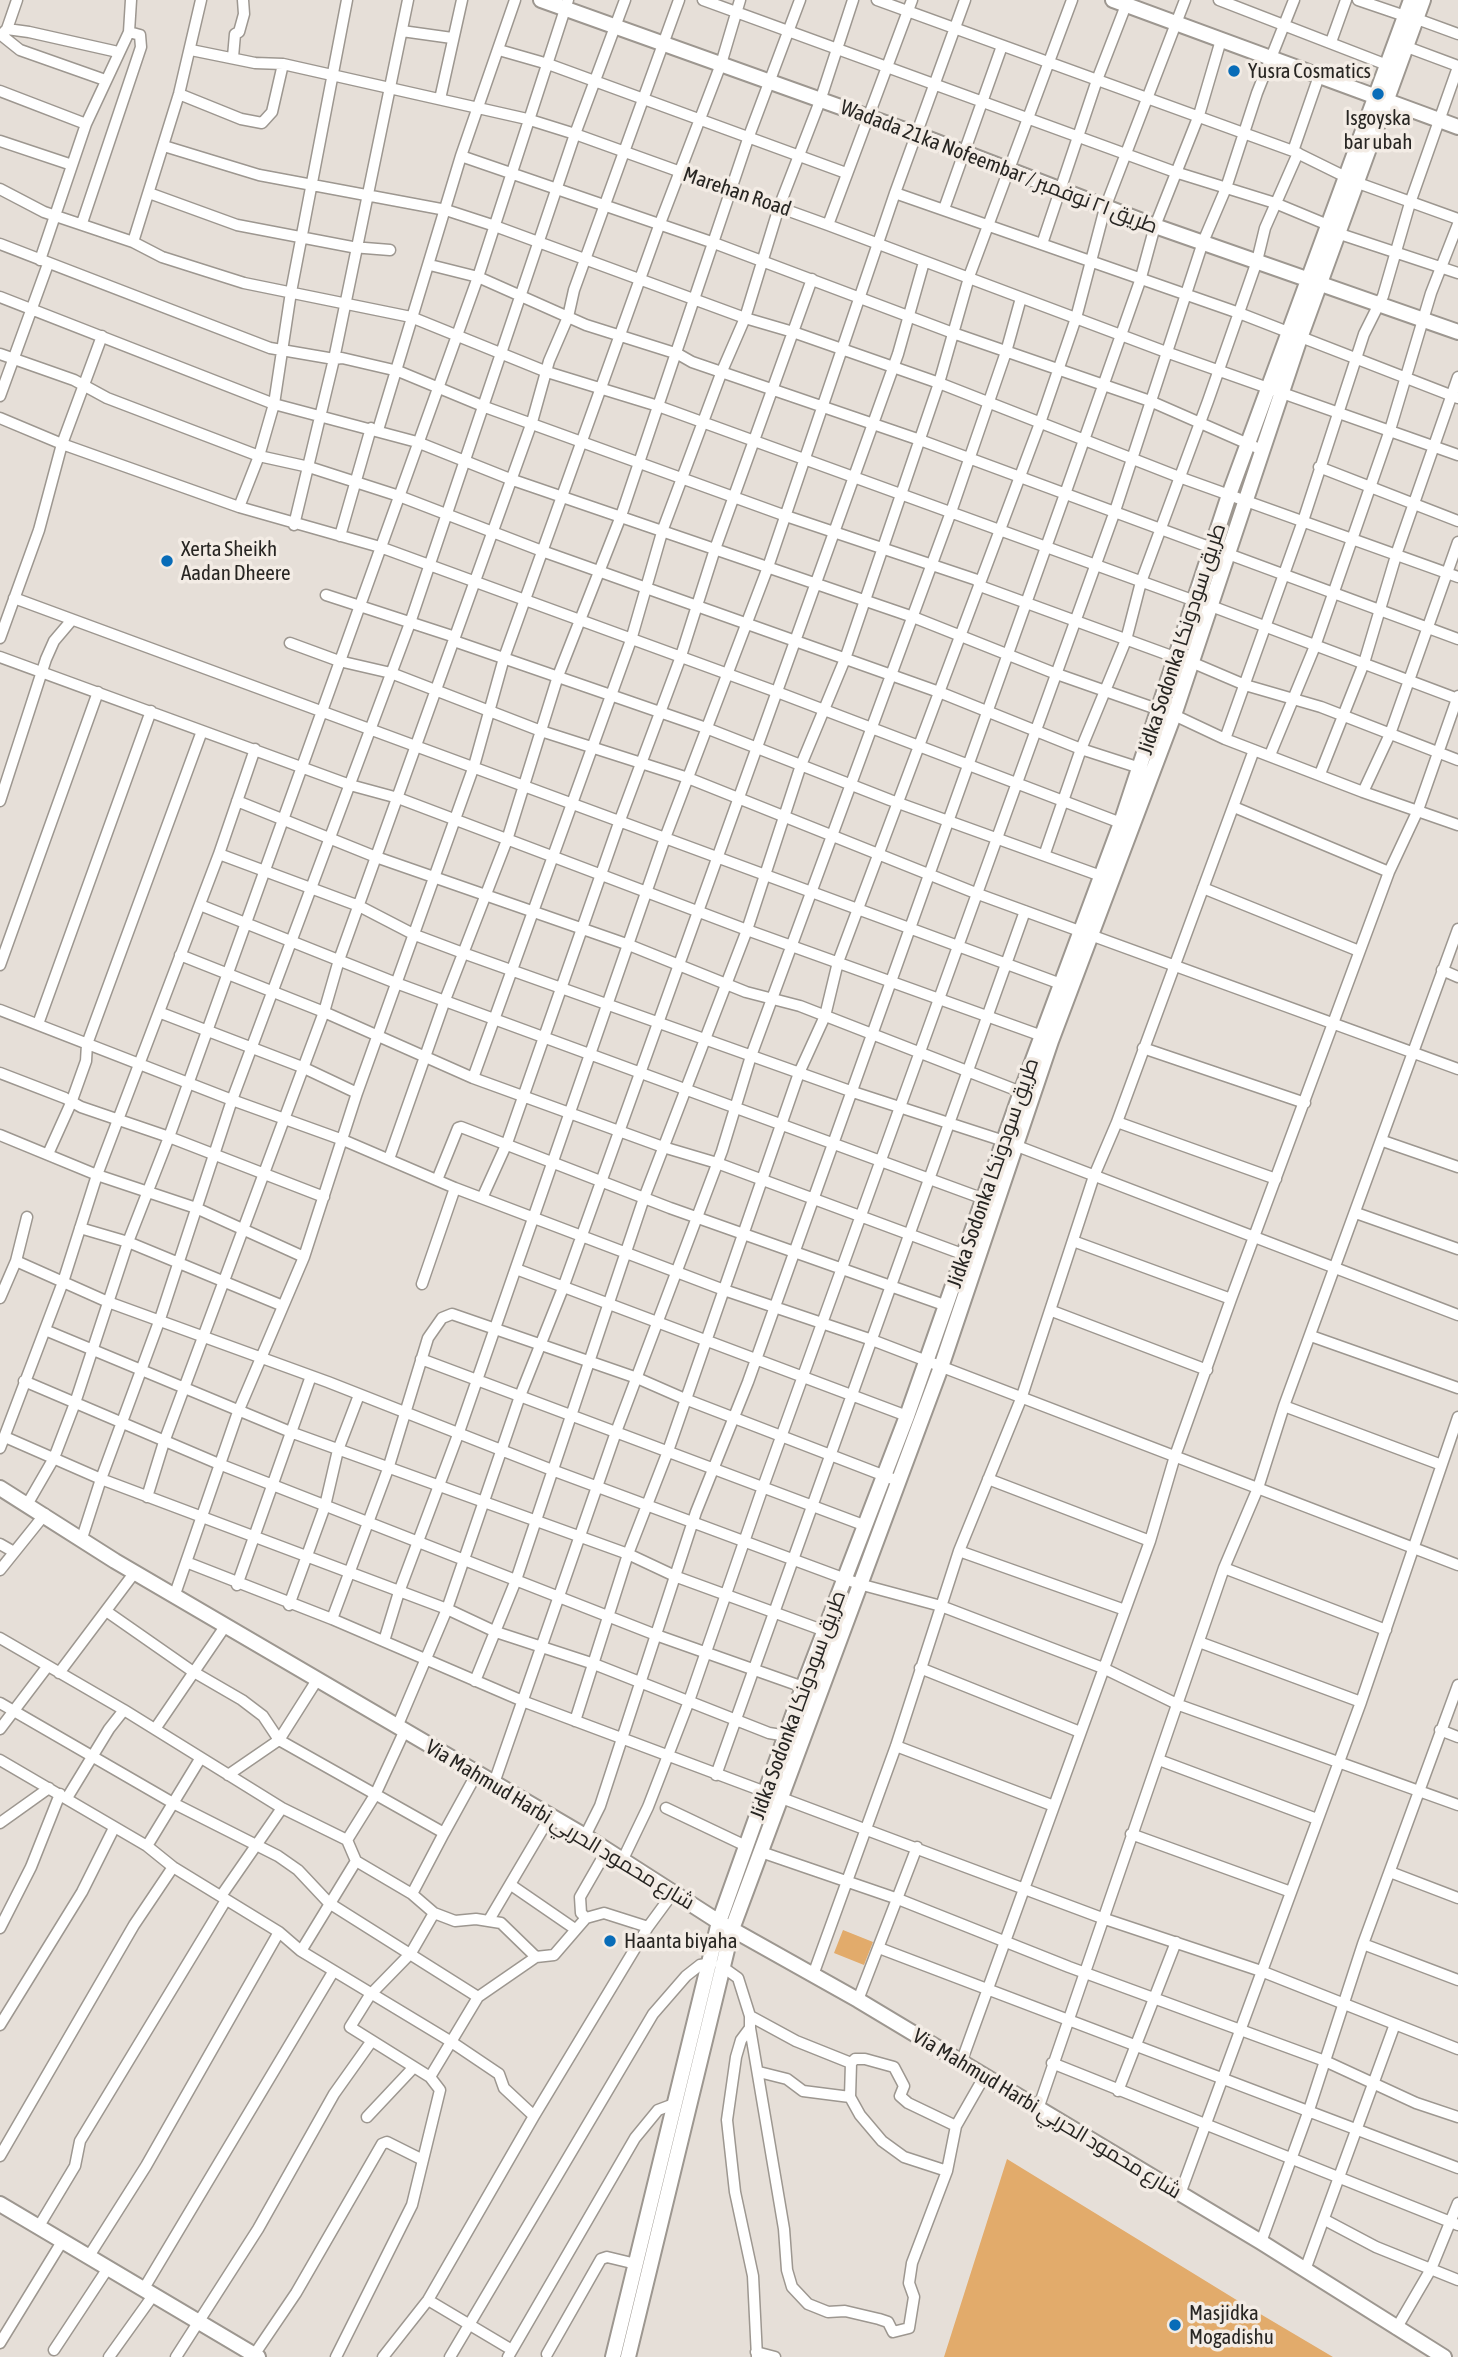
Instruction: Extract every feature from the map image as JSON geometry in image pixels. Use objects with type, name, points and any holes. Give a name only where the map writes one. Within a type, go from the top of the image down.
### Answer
[{"type":"main road","name":"Wadada 21ka Nofeembar / طريق ٢١ نوفمبر","points":[[541,0],[567,4],[769,82],[1011,170],[1105,208],[1458,332]]},
{"type":"main road","name":"Jidka Sodonka طريق سودونكا","points":[[726,1925],[761,1852],[787,1736],[803,1687],[825,1631],[853,1581],[898,1481],[934,1364],[1009,1143],[1167,713],[1184,660],[1195,601],[1229,495],[1268,386],[1293,335],[1382,98],[1407,47],[1411,0]]},
{"type":"main road","name":"Jidka Sodonka طريق سودونكا","points":[[1382,98],[1387,65],[1423,0]]},
{"type":"main road","points":[[1122,2],[1458,127]]},
{"type":"main road","name":"Jidka Sodonka طريق سودونكا","points":[[1184,660],[1210,606],[1284,391],[1293,335]]},
{"type":"main road","name":"Jidka Sodonka طريق سودونكا","points":[[628,2357],[666,2173],[747,1846],[820,1688],[853,1581],[866,1525],[907,1416],[934,1364],[947,1306],[984,1199],[1009,1143],[1021,1092],[1047,1038],[1061,984],[1086,932],[1101,876],[1140,768],[1167,713]]},
{"type":"main road","name":"Via Mahmud Harbi شارع محمود الحربي","points":[[0,1488],[135,1572],[623,1858],[673,1893],[858,2000],[1261,2242],[1444,2357]]},
{"type":"main road","name":"Jidka Sodonka طريق سودونكا","points":[[613,2357],[636,2264],[666,2173],[674,2104],[718,1965]]},
{"type":"main road","points":[[0,2204],[256,2356]]},
{"type":"street","points":[[17,0],[3,32],[5,41],[20,50],[105,79]]},
{"type":"street","points":[[0,396],[31,309],[86,124],[129,32],[131,0]]},
{"type":"street","points":[[133,242],[179,94],[201,0]]},
{"type":"street","points":[[233,57],[235,34],[239,32],[243,14],[243,0]]},
{"type":"street","points":[[239,508],[259,456],[274,404],[291,292],[335,75],[347,0]]},
{"type":"street","points":[[294,525],[334,359],[408,0]]},
{"type":"street","points":[[440,99],[461,0]]},
{"type":"street","points":[[340,536],[354,481],[398,371],[411,317],[430,265],[461,156],[515,0]]},
{"type":"street","points":[[82,1538],[100,1479],[160,1319],[232,1100],[331,840],[368,729],[410,623],[445,514],[485,407],[558,191],[575,134],[625,0]]},
{"type":"street","points":[[147,1497],[164,1442],[324,1012],[339,960],[437,691],[604,207],[679,0]]},
{"type":"street","points":[[703,0],[1175,172],[1275,203],[1334,230],[1458,273]]},
{"type":"street","points":[[175,1594],[239,1412],[304,1257],[357,1093],[474,766],[487,710],[524,600],[584,442],[659,226],[721,64],[740,0]]},
{"type":"street","points":[[389,1159],[404,1111],[427,1058],[445,1000],[507,840],[558,676],[621,516],[638,461],[678,354],[749,136],[800,0]]},
{"type":"street","points":[[473,1078],[631,640],[645,596],[644,586],[663,529],[722,371],[745,318],[779,207],[801,155],[853,0]]},
{"type":"street","points":[[877,0],[1244,132],[1296,152],[1352,180],[1458,222],[1315,646],[1270,755]]},
{"type":"street","points":[[828,225],[912,0]]},
{"type":"street","points":[[384,1641],[399,1592],[535,1217],[665,838],[768,567],[822,406],[844,352],[895,193],[965,0]]},
{"type":"street","points":[[475,1681],[516,1580],[591,1363],[644,1198],[747,930],[801,765],[845,659],[939,383],[970,280],[1072,0]]},
{"type":"street","points":[[575,1721],[611,1617],[628,1554],[668,1451],[799,1073],[825,1016],[838,962],[939,692],[963,636],[1059,369],[1076,318],[1105,208],[1185,0]]},
{"type":"street","points":[[1219,0],[1233,3],[1387,65]]},
{"type":"street","points":[[623,1858],[649,1807],[689,1701],[743,1542],[1037,731],[1054,673],[1115,511],[1203,242],[1226,188],[1244,132],[1294,0]]},
{"type":"street","points":[[1331,42],[1346,0]]},
{"type":"street","points":[[1358,0],[1458,34]]},
{"type":"street","points":[[1042,244],[1122,2]]},
{"type":"street","points":[[28,1503],[54,1458],[75,1403],[128,1242],[169,1137],[478,277],[492,225],[567,4]]},
{"type":"street","points":[[402,31],[452,38]]},
{"type":"street","points":[[3,32],[118,52]]},
{"type":"street","points":[[82,223],[141,47],[140,35],[129,32]]},
{"type":"street","points":[[585,1836],[600,1806],[694,1522],[735,1418],[853,1093],[947,818],[1140,281],[1155,226],[1199,116],[1221,40]]},
{"type":"street","points":[[944,209],[1002,46]]},
{"type":"street","points":[[1225,739],[1284,576],[1338,411],[1397,251],[1410,203],[1458,66],[1407,47]]},
{"type":"street","name":"Marehan Road","points":[[191,50],[335,75],[390,90],[527,119],[575,134],[828,225],[1166,352],[1284,391],[1458,455]]},
{"type":"street","points":[[499,50],[548,64],[846,173]]},
{"type":"street","points":[[179,94],[242,119],[262,123],[272,112],[283,64]]},
{"type":"street","points":[[1045,853],[1082,749],[1126,640],[1140,582],[1239,313],[1320,76]]},
{"type":"street","points":[[0,91],[86,124]]},
{"type":"street","points":[[0,141],[72,165]]},
{"type":"street","points":[[164,146],[259,175],[446,210],[492,225],[745,318],[793,331],[844,352],[939,383],[1179,477],[1458,577]]},
{"type":"street","points":[[461,156],[714,243],[953,333],[1150,401],[1262,450]]},
{"type":"street","points":[[0,190],[21,202],[133,242],[162,257],[244,283],[411,317],[457,333],[547,372],[658,407],[804,462],[900,493],[1195,601]]},
{"type":"street","points":[[895,193],[1091,261],[1185,297],[1239,313],[1454,396]]},
{"type":"street","points":[[149,194],[237,225],[303,238],[390,250]]},
{"type":"street","points":[[0,244],[283,350],[354,360],[398,371],[485,407],[786,516],[976,580],[980,586],[1075,622],[1184,660],[1245,685],[1295,698],[1458,760]]},
{"type":"street","points":[[347,1840],[375,1795],[447,1609],[520,1396],[563,1287],[893,367],[924,262]]},
{"type":"street","points":[[430,265],[478,277],[568,317],[920,440],[1284,576],[1430,626],[1458,639]]},
{"type":"street","points":[[483,1196],[507,1143],[812,279]]},
{"type":"street","points":[[0,298],[274,404],[417,442],[510,479],[663,529],[715,550],[913,617],[1054,673],[1167,713],[1225,739],[1363,792],[1458,825]]},
{"type":"street","points":[[494,1783],[525,1702],[616,1432],[717,1163],[751,1056],[794,946],[849,784],[951,512],[1006,352],[1021,298]]},
{"type":"street","points":[[0,638],[39,530],[62,444],[102,336]]},
{"type":"street","points":[[0,354],[74,380],[83,387],[259,456],[309,467],[399,496],[491,533],[746,622],[939,692],[1082,749],[1140,768]]},
{"type":"street","points":[[1320,774],[1364,663],[1397,555],[1433,446],[1454,396],[1458,377]]},
{"type":"street","points":[[0,418],[62,444],[239,508],[380,547],[680,659],[777,692],[1121,823]]},
{"type":"street","points":[[1320,467],[1458,521]]},
{"type":"street","points":[[1363,792],[1390,734],[1458,542]]},
{"type":"street","points":[[327,595],[452,636],[454,641],[706,728],[849,784],[1045,853],[1101,876]]},
{"type":"street","points":[[14,598],[416,747],[574,802],[1061,984]]},
{"type":"street","points":[[961,2063],[1150,1541],[1175,1456],[1231,1299],[1359,951],[1389,872],[1418,810],[1458,698],[1210,606]]},
{"type":"street","points":[[0,802],[54,641],[71,621]]},
{"type":"street","points":[[290,643],[339,661],[391,673],[541,731],[688,778],[978,894],[1458,1069]]},
{"type":"street","points":[[0,657],[350,785],[398,798],[454,818],[747,930],[1047,1038]]},
{"type":"street","points":[[0,965],[98,692]]},
{"type":"street","points":[[38,1024],[151,711]]},
{"type":"street","points":[[48,1154],[86,1061],[87,1044],[202,731]]},
{"type":"street","points":[[0,1448],[64,1282],[97,1175],[219,854],[255,749]]},
{"type":"street","points":[[813,1975],[896,1746],[959,1551],[1021,1399],[1052,1311],[1094,1176],[1117,1122],[1254,750]]},
{"type":"street","points":[[237,801],[376,857],[629,945],[725,985],[825,1016],[1021,1092]]},
{"type":"street","points":[[1234,807],[1389,872]]},
{"type":"street","points":[[219,854],[359,906],[415,935],[463,953],[853,1093],[1009,1143],[1458,1315]]},
{"type":"street","points":[[1203,888],[1359,951]]},
{"type":"street","points":[[200,905],[396,983],[984,1199]]},
{"type":"street","points":[[716,1775],[811,1503],[1025,911]]},
{"type":"street","points":[[1038,2109],[1130,1834],[1179,1705],[1224,1568],[1258,1488],[1284,1406],[1458,929]]},
{"type":"street","points":[[180,956],[324,1012],[473,1078],[663,1147],[717,1163],[762,1182],[863,1216],[965,1255]]},
{"type":"street","points":[[1442,970],[1458,976]]},
{"type":"street","points":[[0,1010],[343,1140],[455,1188],[483,1196],[581,1236],[774,1309],[872,1340],[1415,1550],[1458,1564]]},
{"type":"street","points":[[160,1013],[302,1067],[357,1093]]},
{"type":"street","points":[[1143,1048],[1305,1103]]},
{"type":"street","points":[[0,1073],[118,1121],[169,1137],[324,1197]]},
{"type":"street","points":[[1117,1122],[1276,1179]]},
{"type":"street","points":[[437,1180],[458,1128],[507,1143],[644,1198],[947,1306]]},
{"type":"street","points":[[0,1135],[97,1175],[196,1208],[304,1257]]},
{"type":"street","points":[[1383,1140],[1458,1167]]},
{"type":"street","points":[[422,1284],[455,1188]]},
{"type":"street","points":[[1356,1213],[1458,1249]]},
{"type":"street","points":[[1,1293],[16,1261],[27,1217]]},
{"type":"street","points":[[80,1228],[128,1242],[283,1306]]},
{"type":"street","points":[[1073,1241],[1231,1299]]},
{"type":"street","points":[[16,1261],[108,1302],[405,1411],[552,1471],[648,1503],[743,1542],[792,1557],[853,1581],[941,1606],[1102,1668],[1179,1705],[1340,1760],[1458,1805]]},
{"type":"street","points":[[516,1269],[907,1416]]},
{"type":"street","points":[[1052,1311],[1207,1370]]},
{"type":"street","points":[[332,1619],[387,1469],[421,1359],[433,1330],[442,1318],[452,1314],[638,1378],[685,1399],[783,1434],[830,1456],[898,1481]]},
{"type":"street","points":[[46,1330],[293,1433],[580,1539],[628,1554],[677,1577],[825,1631]]},
{"type":"street","points":[[1311,1336],[1458,1388]]},
{"type":"street","points":[[421,1359],[866,1525]]},
{"type":"street","points":[[237,1585],[293,1433],[310,1376]]},
{"type":"street","points":[[24,1381],[219,1465],[464,1558],[656,1635],[803,1687],[820,1688]]},
{"type":"street","points":[[289,1605],[325,1506],[338,1450],[359,1395]]},
{"type":"street","points":[[1284,1406],[1439,1464]]},
{"type":"street","points":[[1180,2194],[1340,1760],[1415,1550],[1439,1464],[1458,1417]]},
{"type":"street","points":[[5,1437],[100,1479],[447,1609],[496,1632],[594,1664],[769,1733],[787,1736]]},
{"type":"street","points":[[988,1479],[1150,1541]]},
{"type":"street","points":[[0,1570],[45,1514]]},
{"type":"street","points":[[0,1544],[14,1552]]},
{"type":"street","points":[[959,1551],[1125,1610]]},
{"type":"street","points":[[186,1562],[237,1585],[332,1619],[525,1702],[669,1753],[716,1775],[866,1828],[1102,1918],[1261,1971],[1458,2049]]},
{"type":"street","points":[[1224,1568],[1386,1630]]},
{"type":"street","points":[[59,1674],[135,1572]]},
{"type":"street","points":[[106,1611],[192,1671],[252,1708],[267,1721],[279,1740],[444,1833]]},
{"type":"street","points":[[155,1729],[192,1671],[226,1625]]},
{"type":"street","points":[[0,1639],[124,1710],[282,1808],[347,1840],[356,1861],[412,1894],[434,1913],[455,1921],[489,1920],[507,1927],[536,1956]]},
{"type":"street","points":[[1199,1642],[1360,1702]]},
{"type":"street","points":[[0,1728],[47,1667]]},
{"type":"street","points":[[920,1668],[1080,1732]]},
{"type":"street","points":[[228,1775],[279,1740],[317,1680]]},
{"type":"street","points":[[1261,2242],[1309,2110],[1363,1944],[1458,1685]]},
{"type":"street","points":[[0,1703],[173,1803],[257,1844],[298,1870],[329,1903],[478,1997]]},
{"type":"street","points":[[0,1928],[32,1867],[63,1796],[124,1710]]},
{"type":"street","points":[[1440,1730],[1458,1737]]},
{"type":"street","points":[[896,1746],[1054,1806]]},
{"type":"street","points":[[147,1846],[200,1759]]},
{"type":"street","points":[[1159,1759],[1317,1819]]},
{"type":"street","points":[[0,1760],[147,1846],[173,1867],[279,1932],[301,1951],[333,1972],[450,2041],[499,2074],[504,2088],[534,2116]]},
{"type":"street","points":[[412,1894],[477,1773]]},
{"type":"street","points":[[0,1823],[49,1788]]},
{"type":"street","points":[[39,2226],[75,2166],[80,2141],[223,1898],[282,1808]]},
{"type":"street","points":[[666,1808],[747,1846]]},
{"type":"street","points":[[489,1920],[551,1815]]},
{"type":"street","points":[[0,2025],[82,1892],[114,1828]]},
{"type":"street","points":[[1130,1834],[1291,1892]]},
{"type":"street","points":[[858,2000],[917,1847]]},
{"type":"street","points":[[586,1918],[581,1913],[580,1897],[607,1850]]},
{"type":"street","points":[[761,1852],[898,1899],[1153,1998],[1325,2061],[1458,2118]]},
{"type":"street","points":[[301,1951],[356,1861]]},
{"type":"street","points":[[0,2156],[134,1925],[173,1867]]},
{"type":"street","points":[[1390,1872],[1458,1898]]},
{"type":"street","points":[[511,1885],[575,1929]]},
{"type":"street","points":[[383,2357],[428,2300],[534,2116],[648,1927],[673,1893]]},
{"type":"street","points":[[336,2357],[412,2205],[421,2159],[440,2090],[430,2077],[349,2027],[370,1995],[411,1953],[434,1913]]},
{"type":"street","points":[[430,2077],[478,1997],[536,1956],[554,1955],[586,1918],[604,1913],[648,1927]]},
{"type":"street","points":[[89,2256],[146,2166],[279,1932]]},
{"type":"street","points":[[1118,2091],[1177,1942]]},
{"type":"street","points":[[1363,1944],[1458,1980]]},
{"type":"street","points":[[879,1948],[1458,2168]]},
{"type":"street","points":[[450,2357],[653,2014],[686,1976],[700,1965],[718,1965],[737,1978],[750,2016],[784,2229],[786,2270],[794,2290],[808,2304],[828,2312],[845,2311],[879,2319],[888,2322],[893,2332],[909,2328],[914,2297],[909,2283],[912,2263],[947,2171],[956,2126],[984,2077]]},
{"type":"street","points":[[109,2357],[333,1972]]},
{"type":"street","points":[[750,2016],[796,2041],[851,2063]]},
{"type":"street","points":[[1305,2270],[1376,2083],[1395,2024]]},
{"type":"street","points":[[750,2028],[741,2040],[727,2119],[735,2192],[753,2276],[756,2354],[775,2357]]},
{"type":"street","points":[[176,2357],[251,2241],[334,2094],[371,2042]]},
{"type":"street","points":[[947,2171],[897,2154],[860,2115],[850,2097],[851,2063],[855,2059],[865,2059],[894,2067],[904,2086],[900,2096],[908,2103],[956,2126]]},
{"type":"street","points":[[1052,2063],[1455,2224]]},
{"type":"street","points":[[366,2117],[414,2067]]},
{"type":"street","points":[[759,2072],[787,2079],[803,2091],[850,2097]]},
{"type":"street","points":[[428,2300],[510,2354],[635,2138],[659,2110],[674,2104]]},
{"type":"street","points":[[256,2356],[296,2293],[382,2144],[387,2142],[421,2159]]},
{"type":"street","points":[[1396,2329],[1455,2224],[1458,2203]]},
{"type":"street","points":[[1325,2220],[1377,2247],[1458,2280]]},
{"type":"street","points":[[0,2343],[63,2240]]},
{"type":"street","points":[[547,2354],[601,2259],[607,2257],[636,2264]]},
{"type":"street","points":[[54,2350],[108,2268]]},
{"type":"shaded area","points":[[843,1930],[873,1942],[864,1965],[834,1953]]},
{"type":"shaded area","points":[[1007,2159],[1235,2299],[1333,2357],[944,2357]]},
{"type":"place","name":"Yusra Cosmatics","points":[[1234,71]]},
{"type":"place","name":"Isgoyska bar ubah","points":[[1378,94]]},
{"type":"place","name":"Xerta Sheikh Aadan Dheere","points":[[167,561]]},
{"type":"place","name":"Haanta biyaha","points":[[610,1941]]},
{"type":"place","name":"Masjidka Mogadishu","points":[[1175,2325]]}]
